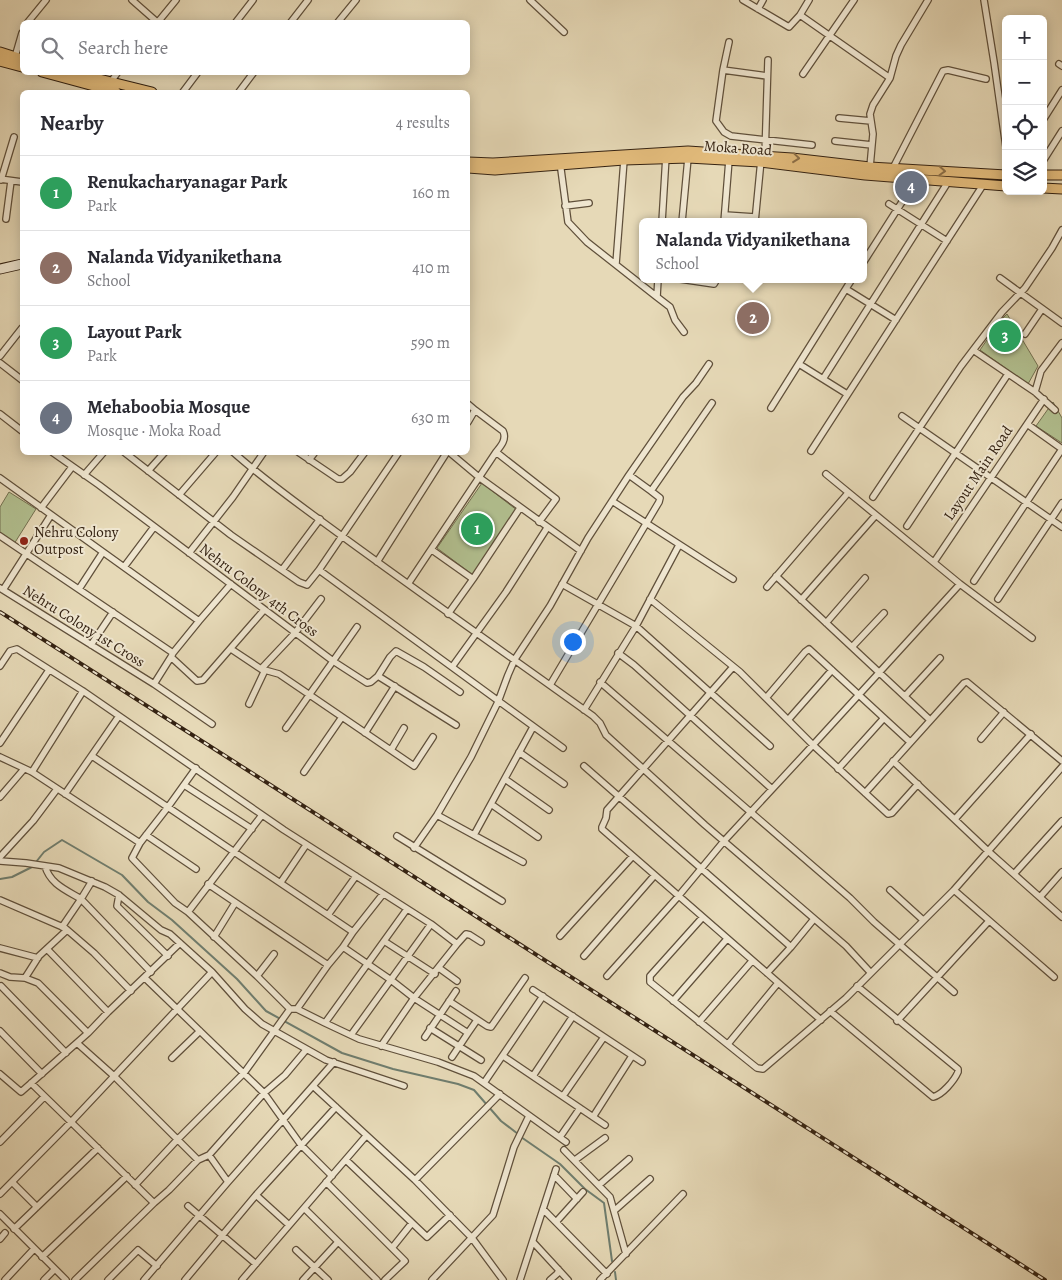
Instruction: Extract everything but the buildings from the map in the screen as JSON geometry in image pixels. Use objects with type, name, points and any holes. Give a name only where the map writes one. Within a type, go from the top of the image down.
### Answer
[{"type":"main road","points":[[0,52],[19,58]]},
{"type":"main road","points":[[0,61],[20,66]]},
{"type":"main road","points":[[53,75],[109,90]]},
{"type":"main road","points":[[82,75],[143,90]]},
{"type":"main road","name":"Moka Road","points":[[470,162],[624,160],[666,155],[688,150],[762,158],[894,168]]},
{"type":"main road","name":"Moka Road","points":[[470,168],[496,170],[560,161],[666,155],[730,160],[762,158],[865,175],[1002,186]]},
{"type":"main road","points":[[894,168],[1002,174]]},
{"type":"main road","points":[[1047,175],[1062,175]]},
{"type":"main road","points":[[1047,188],[1062,189]]},
{"type":"main road","points":[[0,269],[20,264]]},
{"type":"street","points":[[30,20],[46,0]]},
{"type":"street","points":[[132,0],[156,20]]},
{"type":"street","points":[[166,0],[172,6]]},
{"type":"street","points":[[160,20],[176,0]]},
{"type":"street","points":[[238,20],[253,0]]},
{"type":"street","points":[[293,20],[308,0]]},
{"type":"street","points":[[340,20],[356,0]]},
{"type":"street","points":[[530,0],[564,32]]},
{"type":"street","points":[[743,0],[789,27],[800,15],[809,0]]},
{"type":"street","points":[[758,9],[763,0]]},
{"type":"street","points":[[803,74],[854,0]]},
{"type":"street","points":[[870,167],[873,134],[870,114],[873,105],[890,78],[901,45],[928,0]]},
{"type":"street","points":[[984,0],[1002,117]]},
{"type":"street","points":[[800,15],[890,78]]},
{"type":"street","points":[[729,42],[716,121],[720,128],[731,136],[812,145]]},
{"type":"street","points":[[755,218],[762,158],[766,141],[768,60]]},
{"type":"street","points":[[723,70],[767,76]]},
{"type":"street","points":[[894,168],[943,72],[948,70],[986,79]]},
{"type":"street","points":[[110,83],[116,75]]},
{"type":"street","points":[[184,90],[196,75]]},
{"type":"street","points":[[240,90],[252,75]]},
{"type":"street","points":[[1047,114],[1062,90]]},
{"type":"street","points":[[839,118],[871,121]]},
{"type":"street","points":[[1047,155],[1062,131]]},
{"type":"street","points":[[14,137],[0,179],[20,182]]},
{"type":"street","points":[[835,141],[872,145]]},
{"type":"street","points":[[662,218],[666,155]]},
{"type":"street","points":[[682,218],[688,158]]},
{"type":"street","points":[[616,264],[624,160]]},
{"type":"street","points":[[724,218],[730,160]]},
{"type":"street","points":[[560,161],[568,222],[629,276],[670,307],[675,320],[684,332]]},
{"type":"street","points":[[867,257],[916,180]]},
{"type":"street","points":[[6,219],[11,181]]},
{"type":"street","points":[[823,379],[948,182]]},
{"type":"street","points":[[811,451],[983,185]]},
{"type":"street","points":[[565,206],[589,203]]},
{"type":"street","points":[[889,204],[947,241]]},
{"type":"street","points":[[873,498],[973,350],[1002,312],[1026,288],[1062,230]]},
{"type":"street","points":[[1000,278],[1062,322]]},
{"type":"street","points":[[657,297],[658,283]]},
{"type":"street","points":[[771,408],[850,283]]},
{"type":"street","points":[[846,289],[896,320]]},
{"type":"street","points":[[1025,334],[1042,309]]},
{"type":"street","points":[[0,356],[20,331]]},
{"type":"street","points":[[1034,392],[1041,371],[1062,343]]},
{"type":"street","points":[[973,350],[1044,399],[1055,410]]},
{"type":"street","points":[[0,363],[20,378]]},
{"type":"street","points":[[414,848],[437,815],[471,757],[498,702],[515,660],[581,551],[629,475],[709,364]]},
{"type":"street","points":[[798,364],[847,394]]},
{"type":"street","points":[[906,526],[1008,374]]},
{"type":"street","name":"Layout Main Road","points":[[934,562],[990,476],[1044,399]]},
{"type":"street","points":[[651,491],[712,403]]},
{"type":"street","points":[[408,584],[504,440],[505,435],[503,431],[470,406]]},
{"type":"street","points":[[470,419],[476,410]]},
{"type":"street","points":[[0,414],[20,429]]},
{"type":"street","points":[[902,416],[1062,527]]},
{"type":"street","points":[[974,581],[1062,449],[1027,424]]},
{"type":"street","points":[[496,452],[556,499],[539,522]]},
{"type":"street","name":"Nehru Colony 4th Cross","points":[[56,455],[334,661],[367,682],[371,682],[378,676],[456,725]]},
{"type":"street","points":[[84,476],[102,455]]},
{"type":"street","points":[[128,455],[214,521],[299,582],[306,585],[319,570],[397,455]]},
{"type":"street","points":[[148,471],[162,455]]},
{"type":"street","points":[[179,494],[213,455]]},
{"type":"street","points":[[237,455],[320,520],[600,723],[606,735],[724,841],[846,946],[870,972]]},
{"type":"street","points":[[190,554],[262,455]]},
{"type":"street","points":[[302,455],[342,479],[363,455]]},
{"type":"street","points":[[309,460],[313,455]]},
{"type":"street","points":[[377,562],[446,455]]},
{"type":"street","points":[[452,455],[520,508],[581,551]]},
{"type":"street","points":[[41,508],[72,467]]},
{"type":"street","points":[[826,474],[960,584],[1032,638]]},
{"type":"street","points":[[550,685],[660,498],[629,475]]},
{"type":"street","points":[[0,478],[199,621]]},
{"type":"street","points":[[766,587],[848,492]]},
{"type":"street","points":[[612,501],[734,579]]},
{"type":"street","points":[[998,599],[1062,503]]},
{"type":"street","points":[[448,614],[520,508]]},
{"type":"street","points":[[1,589],[51,515]]},
{"type":"street","points":[[801,600],[876,515]]},
{"type":"street","points":[[282,570],[320,520]]},
{"type":"street","points":[[124,567],[154,527]]},
{"type":"street","points":[[452,667],[547,528]]},
{"type":"street","points":[[0,536],[114,612],[172,655],[197,681],[202,680],[264,610]]},
{"type":"street","points":[[584,710],[636,626],[679,545]]},
{"type":"street","points":[[432,550],[473,579]]},
{"type":"street","points":[[78,588],[103,552]]},
{"type":"street","points":[[319,570],[563,748]]},
{"type":"street","points":[[776,576],[930,720]]},
{"type":"street","points":[[826,623],[865,578]]},
{"type":"street","points":[[154,684],[172,655],[231,584]]},
{"type":"street","points":[[562,584],[636,626],[770,746]]},
{"type":"street","points":[[607,976],[678,897],[724,841],[960,584]]},
{"type":"street","name":"Nehru Colony 1st Cross","points":[[1,589],[154,684],[212,724]]},
{"type":"street","points":[[249,704],[263,669],[321,599]]},
{"type":"street","points":[[650,599],[733,667],[838,769],[885,811],[890,814],[918,784]]},
{"type":"street","points":[[91,645],[114,612]]},
{"type":"street","points":[[852,647],[884,613]]},
{"type":"street","points":[[286,728],[357,627]]},
{"type":"street","points":[[0,666],[2,658],[15,649],[83,691],[306,845],[458,944]]},
{"type":"street","points":[[231,649],[263,669],[279,674],[414,766],[433,737]]},
{"type":"street","points":[[766,698],[807,650],[812,651],[910,742]]},
{"type":"street","points":[[378,676],[396,651],[424,667],[460,692]]},
{"type":"street","points":[[618,653],[634,665],[772,789]]},
{"type":"street","points":[[905,696],[940,658]]},
{"type":"street","points":[[733,667],[607,810],[602,830],[821,1020]]},
{"type":"street","points":[[0,743],[49,670]]},
{"type":"street","points":[[788,720],[832,670]]},
{"type":"street","points":[[600,682],[846,894],[954,992]]},
{"type":"street","points":[[865,793],[964,683],[967,682],[1062,761]]},
{"type":"street","points":[[364,733],[395,686]]},
{"type":"street","points":[[32,772],[83,691]]},
{"type":"street","points":[[981,739],[1004,712]]},
{"type":"street","points":[[66,794],[119,716]]},
{"type":"street","points":[[304,772],[342,717]]},
{"type":"street","points":[[838,769],[884,718]]},
{"type":"street","points":[[474,835],[533,727]]},
{"type":"street","points":[[391,750],[404,728]]},
{"type":"street","points":[[955,819],[1031,734]]},
{"type":"street","points":[[520,752],[564,784]]},
{"type":"street","points":[[92,756],[353,932]]},
{"type":"street","points":[[0,757],[32,772],[140,842]]},
{"type":"street","points":[[893,761],[1062,917]]},
{"type":"street","points":[[584,766],[791,947]]},
{"type":"street","points":[[702,918],[649,980],[652,986],[757,1068],[763,1069],[830,1012],[954,890],[1062,767]]},
{"type":"street","points":[[196,768],[140,842],[132,858],[175,903],[188,912],[293,1009],[351,1035],[381,1046],[438,1062],[474,1076],[566,1142]]},
{"type":"street","points":[[0,797],[24,769]]},
{"type":"street","points":[[505,779],[549,810]]},
{"type":"street","points":[[184,785],[252,829]]},
{"type":"street","points":[[0,859],[33,821],[57,789]]},
{"type":"street","points":[[491,804],[538,837]]},
{"type":"street","points":[[188,912],[262,815]]},
{"type":"street","points":[[437,815],[523,862]]},
{"type":"street","points":[[1014,874],[1062,821]]},
{"type":"street","points":[[146,835],[196,869]]},
{"type":"street","points":[[397,836],[502,901]]},
{"type":"street","points":[[281,882],[306,845]]},
{"type":"street","points":[[560,936],[632,857]]},
{"type":"street","points":[[0,859],[59,868],[92,881],[119,895],[180,943],[212,972],[245,1009],[262,1024],[306,1050],[334,1062],[404,1086]]},
{"type":"street","points":[[43,866],[52,881],[81,899],[151,972]]},
{"type":"street","points":[[1040,897],[1062,872]]},
{"type":"street","points":[[328,915],[356,876]]},
{"type":"street","points":[[584,956],[654,876]]},
{"type":"street","points":[[25,978],[38,958],[65,928],[92,881]]},
{"type":"street","points":[[208,884],[328,964]]},
{"type":"street","points":[[890,890],[923,920]]},
{"type":"street","points":[[954,890],[1054,977]]},
{"type":"street","points":[[136,1185],[244,1073],[282,1020],[343,947],[383,894]]},
{"type":"street","points":[[119,895],[117,906],[168,956]]},
{"type":"street","points":[[0,900],[65,928],[94,953],[131,992]]},
{"type":"street","points":[[214,937],[235,903]]},
{"type":"street","points":[[325,1024],[407,909]]},
{"type":"street","points":[[767,973],[814,919]]},
{"type":"street","points":[[897,1021],[989,921]]},
{"type":"street","points":[[351,1035],[430,924]]},
{"type":"street","points":[[381,1046],[414,998],[466,934],[482,942]]},
{"type":"street","points":[[673,1002],[727,939]]},
{"type":"street","points":[[384,941],[435,974]]},
{"type":"street","points":[[0,1074],[20,1092],[88,1033],[180,943]]},
{"type":"street","points":[[343,947],[438,1015],[468,1033]]},
{"type":"street","points":[[0,948],[38,958]]},
{"type":"street","points":[[47,949],[108,1012]]},
{"type":"street","points":[[256,976],[274,954]]},
{"type":"street","points":[[699,1022],[752,961]]},
{"type":"street","points":[[439,968],[457,981]]},
{"type":"street","points":[[0,1194],[71,1122],[212,972]]},
{"type":"street","points":[[0,973],[10,977],[25,978],[38,983],[88,1033]]},
{"type":"street","points":[[10,977],[0,987],[66,1053]]},
{"type":"street","points":[[144,978],[264,1093],[301,1145],[332,1176]]},
{"type":"street","points":[[449,1001],[491,1027],[525,978]]},
{"type":"street","points":[[728,1044],[778,983]]},
{"type":"street","points":[[830,1012],[933,1097],[938,1096],[956,1078],[958,1069],[897,1021],[857,986]]},
{"type":"street","points":[[424,1036],[456,990]]},
{"type":"street","points":[[532,990],[642,1062]]},
{"type":"street","points":[[484,1083],[543,996]]},
{"type":"street","points":[[534,1076],[573,1016]]},
{"type":"street","points":[[452,1057],[477,1020]]},
{"type":"street","points":[[430,1028],[481,1060]]},
{"type":"street","points":[[0,1031],[42,1074]]},
{"type":"street","points":[[172,1058],[200,1031]]},
{"type":"street","points":[[563,1096],[604,1037]]},
{"type":"street","points":[[77,1043],[114,1076],[198,1160]]},
{"type":"street","points":[[75,1280],[154,1203],[170,1190],[198,1160],[209,1156],[264,1093],[285,1075],[306,1050]]},
{"type":"street","points":[[503,1056],[605,1125]]},
{"type":"street","points":[[593,1116],[632,1056]]},
{"type":"street","points":[[144,1280],[334,1062]]},
{"type":"street","points":[[31,1083],[154,1203]]},
{"type":"street","points":[[313,1086],[450,1215],[472,1238],[503,1280]]},
{"type":"street","points":[[415,1180],[500,1094]]},
{"type":"street","points":[[0,1142],[44,1097]]},
{"type":"street","points":[[185,1280],[256,1195],[336,1107]]},
{"type":"street","points":[[560,1137],[580,1108]]},
{"type":"street","points":[[432,1280],[493,1215],[518,1139],[529,1116]]},
{"type":"street","points":[[242,1280],[366,1136]]},
{"type":"street","points":[[575,1160],[605,1138]]},
{"type":"street","points":[[14,1229],[98,1148]]},
{"type":"street","points":[[564,1150],[610,1197],[626,1254]]},
{"type":"street","points":[[209,1156],[228,1182]]},
{"type":"street","points":[[599,1186],[629,1159]]},
{"type":"street","points":[[346,1160],[427,1237],[450,1215]]},
{"type":"street","points":[[520,1280],[555,1172],[577,1199]]},
{"type":"street","points":[[42,1256],[127,1176]]},
{"type":"street","points":[[615,1210],[650,1179]]},
{"type":"street","points":[[12,1182],[37,1207]]},
{"type":"street","points":[[326,1182],[405,1261],[385,1280]]},
{"type":"street","points":[[556,1222],[584,1192]]},
{"type":"street","points":[[600,1280],[683,1194]]},
{"type":"street","points":[[256,1195],[289,1225]]},
{"type":"street","points":[[188,1206],[256,1264]]},
{"type":"street","points":[[304,1208],[377,1280]]},
{"type":"street","points":[[543,1209],[607,1274]]},
{"type":"street","points":[[0,1214],[66,1280]]},
{"type":"street","points":[[392,1248],[412,1223]]},
{"type":"street","points":[[0,1239],[6,1234]]},
{"type":"street","points":[[303,1280],[338,1242]]},
{"type":"street","points":[[533,1242],[568,1280]]},
{"type":"street","points":[[5,1280],[34,1249]]},
{"type":"street","points":[[108,1280],[138,1250],[157,1266]]},
{"type":"street","points":[[296,1250],[328,1280]]},
{"type":"street","points":[[44,1280],[55,1269]]},
{"type":"street","points":[[550,1280],[558,1273],[558,1269]]},
{"type":"green space","points":[[1007,314],[1038,366],[1028,384],[980,350]]},
{"type":"green space","points":[[1053,402],[1062,418],[1062,443],[1036,426]]},
{"type":"green space","points":[[482,483],[518,511],[473,575],[437,548]]},
{"type":"green space","points":[[9,492],[36,509],[14,544],[0,535],[0,507]]},
{"type":"waterway","points":[[0,879],[12,877],[32,867],[44,852],[62,840],[122,875],[148,902],[172,920],[237,979],[266,1011],[342,1053],[393,1069],[458,1084],[474,1090],[501,1121],[518,1134]]},
{"type":"waterway","points":[[521,1137],[560,1164],[585,1189],[604,1203],[612,1261]]},
{"type":"waterway","points":[[615,1272],[616,1280]]},
{"type":"railway","points":[[0,612],[1045,1280]]},
{"type":"place","name":"Mehaboobia Mosque","points":[[911,187]]},
{"type":"place","name":"Nalanda Vidyanikethana","points":[[753,318]]},
{"type":"place","name":"Layout Park","points":[[1005,336]]},
{"type":"place","name":"Renukacharyanagar Park","points":[[477,529]]},
{"type":"place","name":"Nehru Colony Outpost","points":[[24,541]]}]
